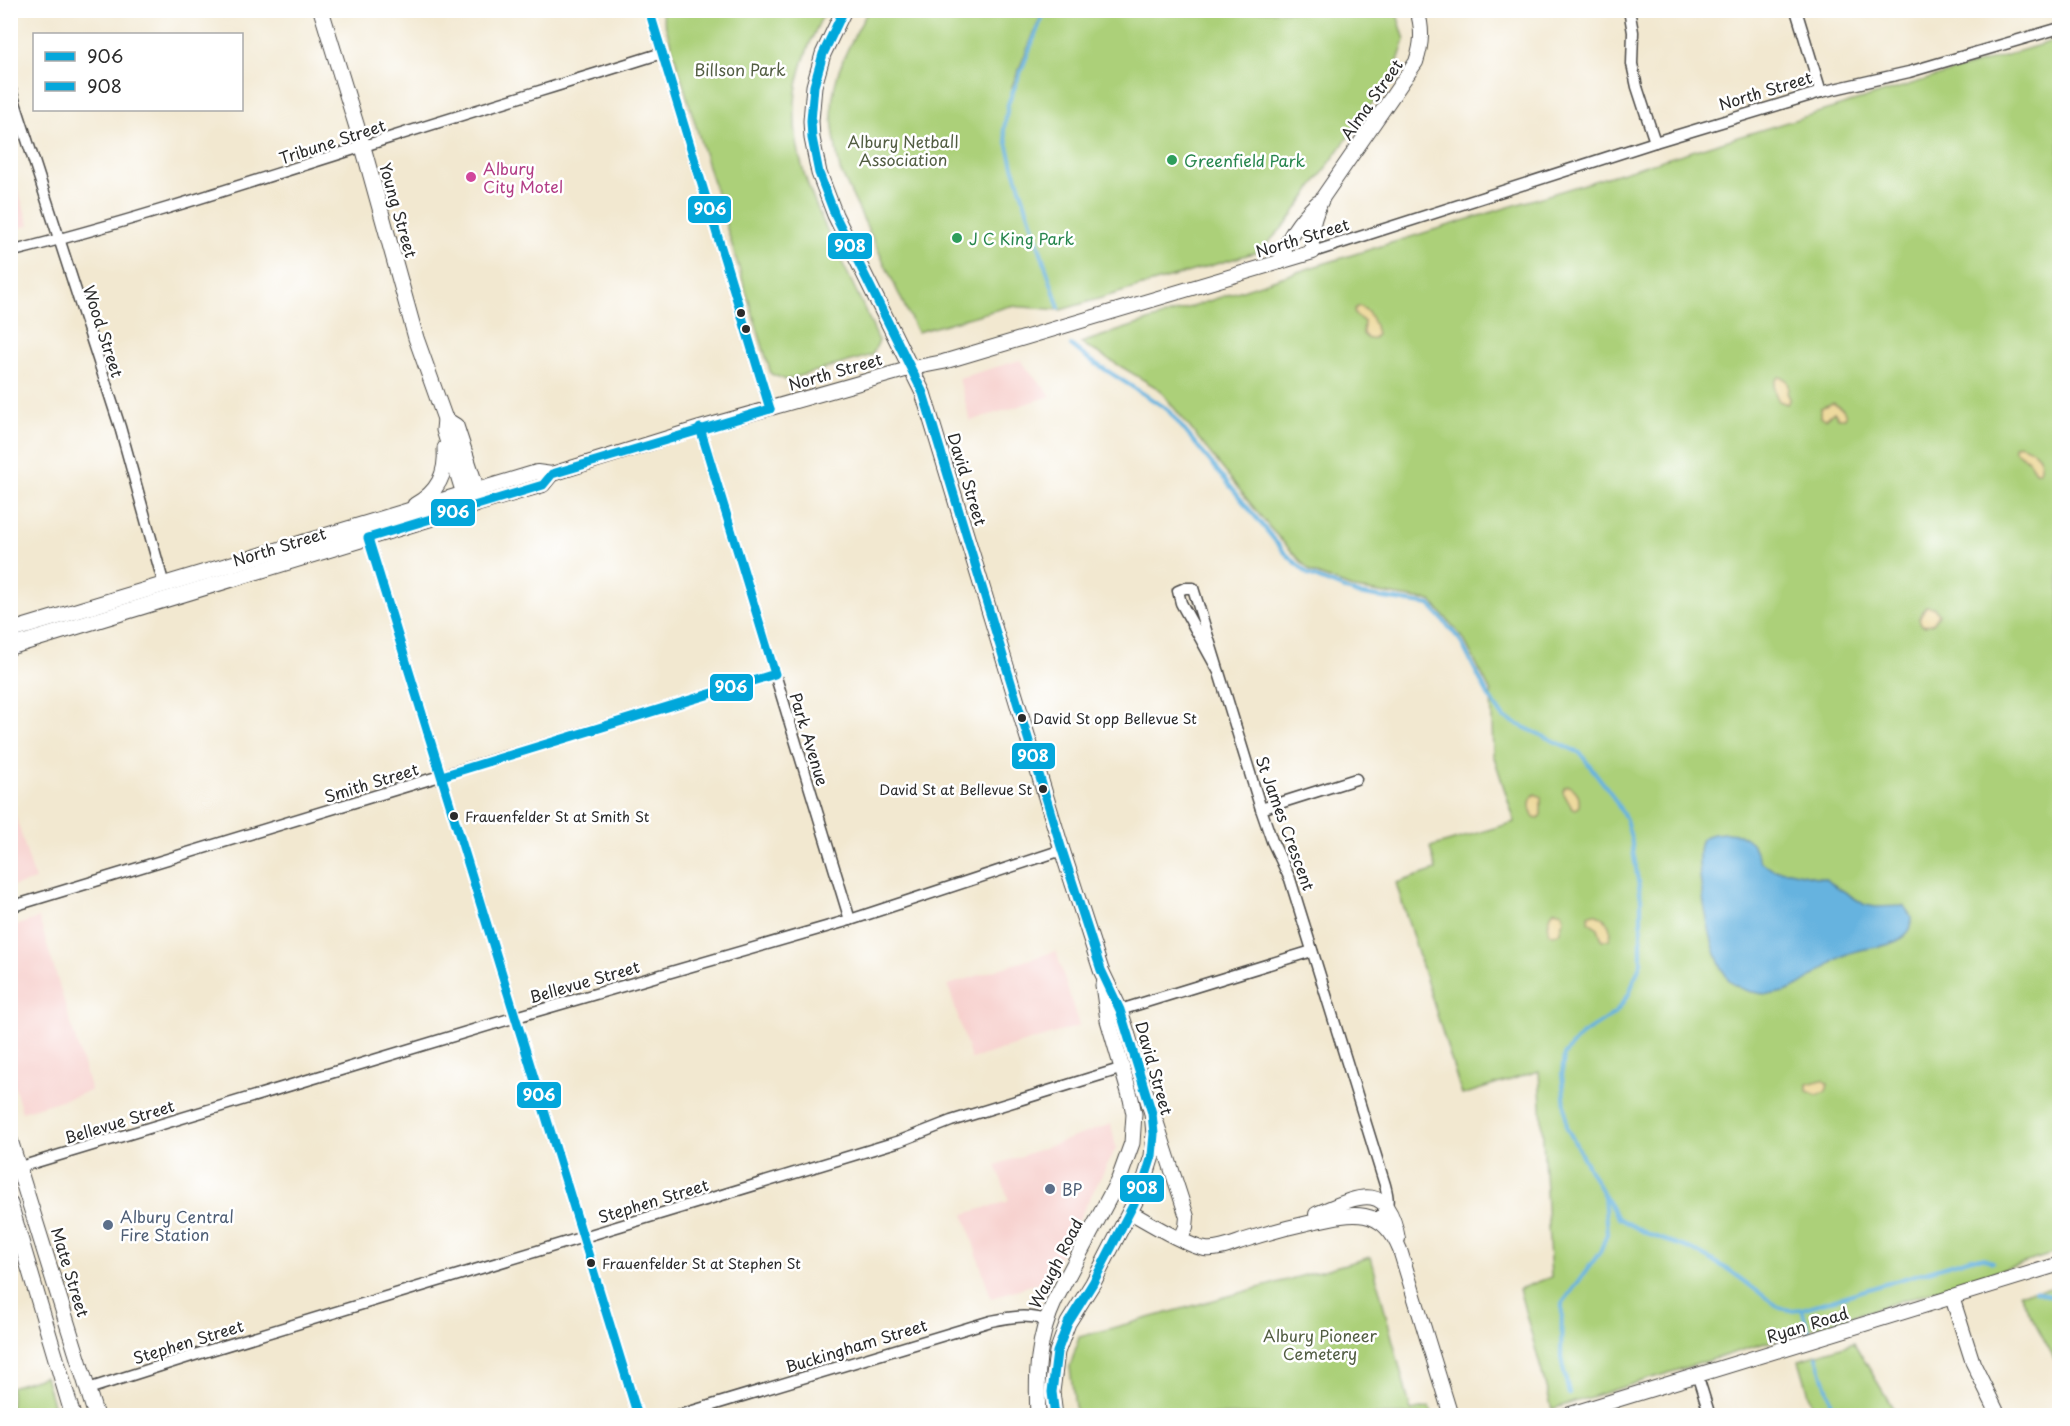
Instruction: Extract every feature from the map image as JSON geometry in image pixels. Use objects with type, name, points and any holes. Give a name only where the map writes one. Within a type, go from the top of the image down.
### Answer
[{"type":"main road","name":"Young Street","points":[[321,10],[363,147],[416,338],[472,497]]},
{"type":"main road","name":"David Street","points":[[844,10],[823,54],[814,86],[810,121],[815,155],[825,191],[835,215],[923,393],[1062,850],[1101,970],[1120,1010],[1150,1105],[1154,1134],[1152,1156],[1142,1188],[1130,1212]]},
{"type":"main road","points":[[400,514],[426,499],[441,479],[446,462],[445,425]]},
{"type":"main road","name":"North Street","points":[[10,631],[400,514],[472,497]]},
{"type":"main road","name":"North Street","points":[[10,647],[368,538],[472,497]]},
{"type":"main road","name":"David Street","points":[[1101,970],[1108,1020],[1131,1100],[1134,1128],[1128,1159],[1108,1201]]},
{"type":"main road","name":"Mate Street","points":[[10,1140],[15,1169],[96,1416]]},
{"type":"main road","points":[[1055,1416],[1052,1392],[1057,1352],[1068,1323],[1093,1283],[1130,1212],[1108,1201]]},
{"type":"main road","name":"Waugh Road","points":[[1038,1416],[1039,1349],[1046,1320],[1054,1300],[1108,1201]]},
{"type":"main road","points":[[10,1204],[73,1416]]},
{"type":"street","points":[[649,10],[770,409]]},
{"type":"street","name":"Alma Street","points":[[1280,262],[1293,230],[1323,197],[1416,62],[1421,48],[1422,33],[1417,10]]},
{"type":"street","points":[[1629,10],[1633,32],[1632,64],[1655,142]]},
{"type":"street","points":[[1796,10],[1821,92]]},
{"type":"street","name":"North Street","points":[[472,497],[537,472],[552,474],[700,428],[912,368],[943,363],[1280,262],[1655,142],[1821,92],[1909,72],[2060,28]]},
{"type":"street","name":"Tribune Street","points":[[10,252],[60,241],[662,53]]},
{"type":"street","name":"Wood Street","points":[[10,87],[120,427],[164,585]]},
{"type":"street","name":"Alma Street","points":[[1313,252],[1311,229],[1313,218],[1323,197]]},
{"type":"street","name":"Park Avenue","points":[[700,428],[850,920]]},
{"type":"street","points":[[368,538],[638,1416]]},
{"type":"street","name":"St James Crescent","points":[[1193,588],[1178,591],[1181,603],[1219,672],[1261,808],[1272,840],[1290,879],[1385,1185],[1389,1200],[1387,1207],[1393,1216],[1400,1250],[1451,1416]]},
{"type":"street","name":"Smith Street","points":[[10,907],[775,674]]},
{"type":"street","points":[[1261,808],[1356,779]]},
{"type":"street","name":"Bellevue Street","points":[[15,1169],[516,1017],[850,920],[1062,850]]},
{"type":"street","points":[[1120,1010],[1312,951]]},
{"type":"street","name":"Stephen Street","points":[[88,1389],[900,1141],[951,1121],[1123,1068]]},
{"type":"street","points":[[1150,1105],[1187,1217],[1181,1238]]},
{"type":"street","points":[[1130,1212],[1201,1248],[1213,1249],[1278,1230],[1348,1214],[1360,1214],[1377,1220],[1387,1207],[1374,1197],[1365,1196],[1278,1230]]},
{"type":"street","name":"St James Crescent","points":[[1377,1220],[1390,1231],[1400,1250]]},
{"type":"street","name":"Ryan Road","points":[[1564,1416],[2060,1264]]},
{"type":"street","points":[[1952,1297],[1973,1363],[1999,1416]]},
{"type":"street","name":"Buckingham Street","points":[[676,1416],[1017,1315],[1031,1315],[1046,1320]]},
{"type":"street","points":[[1697,1374],[1710,1416]]},
{"type":"shaded area","points":[[11,167],[29,225],[10,231]]},
{"type":"shaded area","points":[[1020,360],[1051,396],[970,421],[959,378]]},
{"type":"shaded area","points":[[11,801],[35,880],[10,887]]},
{"type":"shaded area","points":[[39,918],[91,1091],[22,1112],[11,1076],[11,927]]},
{"type":"shaded area","points":[[1056,951],[1079,1026],[971,1059],[948,985]]},
{"type":"shaded area","points":[[1111,1124],[1116,1148],[1047,1280],[991,1298],[964,1214],[1009,1201],[996,1165]]},
{"type":"green space","name":"Billson Park","points":[[661,11],[825,11],[800,71],[796,92],[796,137],[800,159],[814,201],[879,341],[872,355],[786,380],[771,374]]},
{"type":"green space","name":"Greenfield Park","points":[[868,11],[1043,11],[1011,88],[1045,11],[1396,11],[1405,40],[1394,73],[1286,224],[1260,251],[1061,310],[1010,306],[917,332],[840,170],[834,140],[832,110],[835,84],[849,46]]},
{"type":"green space","points":[[2059,39],[2059,1252],[1552,1409],[1519,1289],[1551,1277],[1539,1071],[1462,1095],[1396,883],[1436,870],[1430,847],[1515,822],[1493,754],[1491,692],[1463,638],[1431,601],[1355,589],[1311,572],[1270,528],[1159,389],[1081,343],[1319,265]]},
{"type":"green space","name":"Albury Pioneer Cemetery","points":[[1371,1257],[1411,1411],[1430,1407],[1432,1415],[1076,1415],[1070,1367],[1079,1337]]},
{"type":"green space","points":[[2060,1287],[2059,1367],[2019,1293]]},
{"type":"green space","points":[[1854,1343],[1897,1415],[1815,1415],[1799,1360]]},
{"type":"green space","points":[[45,1376],[56,1415],[11,1415],[11,1387]]},
{"type":"sand","points":[[1359,306],[1369,313],[1373,321],[1377,334],[1374,338],[1368,339],[1363,334],[1364,322],[1355,314],[1355,309]]},
{"type":"sand","points":[[1779,377],[1786,379],[1788,383],[1787,392],[1790,399],[1787,404],[1779,401],[1775,391],[1774,385]]},
{"type":"sand","points":[[1833,403],[1843,409],[1845,418],[1838,418],[1834,412],[1826,419],[1820,417],[1820,408]]},
{"type":"sand","points":[[2019,444],[2036,453],[2041,461],[2040,471],[2035,471],[2028,460],[2014,450],[2014,446]]},
{"type":"sand","points":[[1926,606],[1933,607],[1939,614],[1933,623],[1925,626],[1921,624],[1919,618]]},
{"type":"sand","points":[[1568,786],[1576,791],[1579,806],[1576,809],[1572,808],[1563,792]]},
{"type":"sand","points":[[1535,794],[1541,797],[1541,815],[1538,818],[1534,817],[1530,808],[1531,799]]},
{"type":"sand","points":[[1555,910],[1562,912],[1564,918],[1559,933],[1553,935],[1549,933],[1548,924]]},
{"type":"sand","points":[[1594,913],[1601,916],[1607,923],[1611,933],[1609,940],[1602,940],[1598,928],[1589,922],[1589,915]]},
{"type":"sand","points":[[1822,1080],[1828,1084],[1826,1092],[1817,1095],[1807,1091],[1807,1084]]},
{"type":"water","points":[[1711,834],[1739,834],[1746,838],[1752,843],[1760,861],[1773,870],[1825,879],[1865,905],[1904,906],[1911,916],[1911,928],[1898,941],[1845,955],[1803,984],[1785,992],[1763,994],[1740,988],[1728,979],[1717,958],[1700,876],[1700,846],[1703,838]]},
{"type":"waterway","points":[[1045,10],[1008,104],[1004,130],[1013,166],[1059,308]]},
{"type":"waterway","points":[[1071,345],[1087,358],[1167,409],[1285,553],[1309,575],[1357,594],[1430,605],[1460,640],[1488,695],[1504,718],[1580,753],[1610,792],[1626,819],[1641,899],[1641,962],[1629,994],[1615,1013],[1580,1036],[1564,1055],[1562,1074],[1567,1128],[1604,1196],[1607,1234],[1600,1252],[1562,1304],[1561,1358],[1569,1394]]},
{"type":"waterway","points":[[1605,1197],[1618,1218],[1650,1235],[1691,1249],[1729,1270],[1780,1308],[1802,1309],[1809,1332]]},
{"type":"waterway","points":[[1802,1309],[1972,1258],[1984,1258],[1992,1262]]},
{"type":"waterway","points":[[2035,1291],[2060,1300]]},
{"type":"waterway","points":[[1817,1357],[1836,1416]]},
{"type":"transit line","name":"906","points":[[649,10],[770,409]]},
{"type":"transit line","name":"908","points":[[844,10],[823,54],[814,86],[811,121],[819,173],[835,215],[923,393],[1062,850],[1101,970],[1120,1010],[1152,1113],[1154,1134],[1152,1156],[1142,1188],[1093,1283],[1068,1323],[1057,1352],[1052,1392],[1055,1416]]},
{"type":"transit line","name":"906","points":[[638,1416],[368,538],[543,485],[552,474],[770,409]]},
{"type":"transit line","name":"906","points":[[442,776],[775,674],[700,428]]},
{"type":"place","name":"Greenfield Park","points":[[1172,160]]},
{"type":"place","name":"Albury City Motel","points":[[471,177]]},
{"type":"place","name":"J C King Park","points":[[957,238]]},
{"type":"place","name":"David St opp Bellevue St","points":[[1022,718]]},
{"type":"place","name":"David St at Bellevue St","points":[[1043,789]]},
{"type":"place","name":"Frauenfelder St at Smith St","points":[[454,816]]},
{"type":"place","name":"BP","points":[[1050,1189]]},
{"type":"place","name":"Albury Central Fire Station","points":[[108,1225]]},
{"type":"place","name":"Frauenfelder St at Stephen St","points":[[591,1263]]},
{"type":"park label","name":"Albury Netball Association","points":[[903,150]]}]
